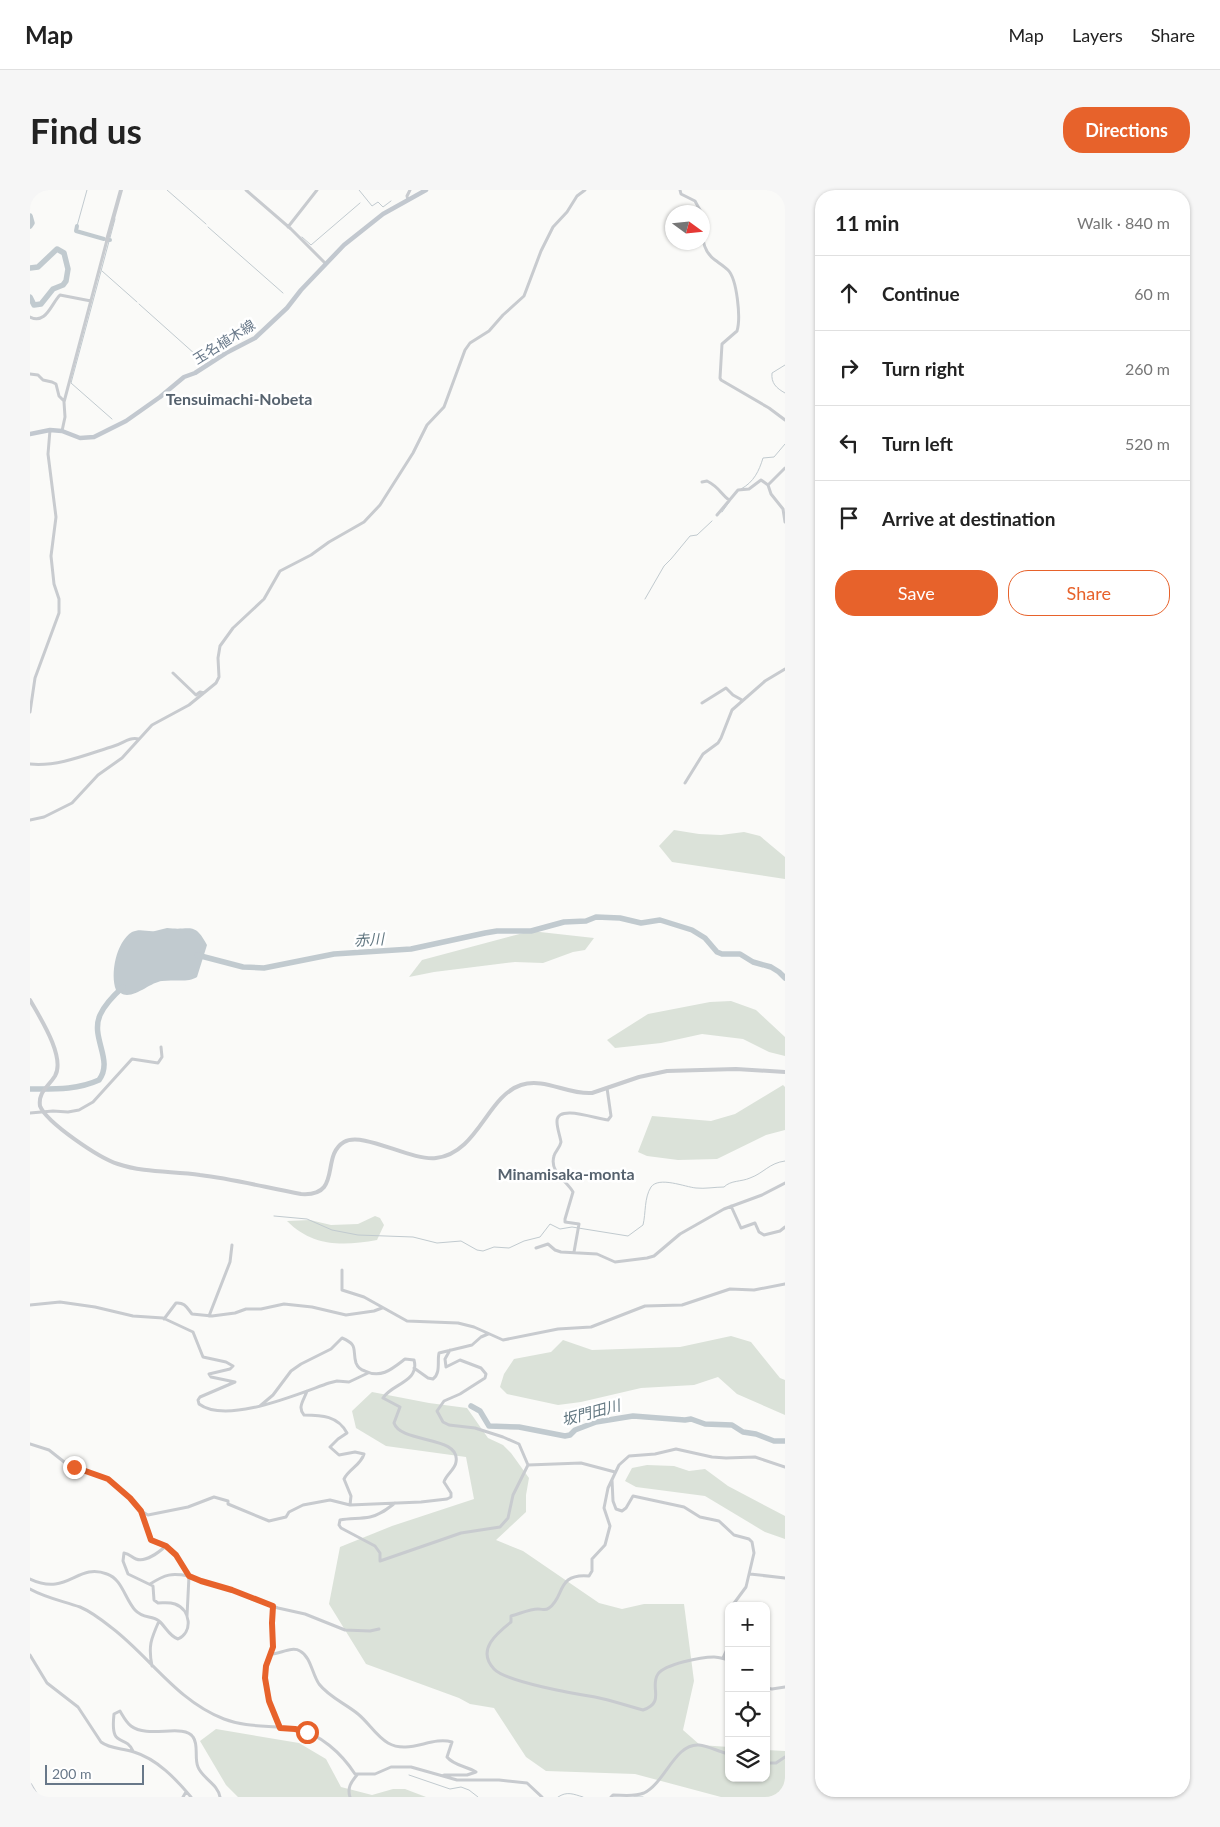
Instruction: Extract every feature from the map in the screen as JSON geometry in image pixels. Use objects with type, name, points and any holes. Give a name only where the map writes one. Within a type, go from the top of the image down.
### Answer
[{"type":"main road","name":"玉名植木線","points":[[30,434],[50,430],[62,431],[80,438],[94,437],[126,421],[184,377],[195,373],[226,352],[255,338],[287,308],[325,263],[383,214],[426,190]]},
{"type":"main road","points":[[30,1785],[37,1797]]},
{"type":"street","points":[[62,431],[65,417],[64,402],[121,190]]},
{"type":"street","points":[[246,190],[325,263]]},
{"type":"street","points":[[288,227],[317,190]]},
{"type":"street","points":[[409,200],[406,196],[410,190]]},
{"type":"street","points":[[30,820],[44,817],[72,803],[98,775],[122,758],[152,725],[189,705],[205,693],[218,679],[220,646],[233,628],[264,599],[280,570],[311,555],[329,542],[364,522],[380,505],[413,453],[427,425],[444,407],[465,350],[470,342],[489,331],[524,296],[541,251],[553,226],[577,196],[585,190]]},
{"type":"street","points":[[680,190],[681,194],[695,201],[697,205]]},
{"type":"street","points":[[705,250],[711,258],[729,270],[733,279],[738,307],[737,331],[722,344],[721,380],[769,408],[785,420]]},
{"type":"street","points":[[30,317],[40,319],[60,295],[91,301]]},
{"type":"street","points":[[30,374],[38,375],[43,380],[56,384],[59,396],[64,402]]},
{"type":"street","points":[[30,712],[35,678],[59,613],[59,599],[54,584],[51,563],[56,517],[48,454],[50,430]]},
{"type":"street","points":[[768,485],[785,468]]},
{"type":"street","points":[[717,515],[741,489],[749,489],[761,480],[768,485],[771,494],[783,509],[785,522]]},
{"type":"street","points":[[702,482],[707,481],[717,487],[729,500]]},
{"type":"street","points":[[685,783],[688,781],[702,754],[718,743],[730,712],[765,681],[785,669]]},
{"type":"street","points":[[173,673],[196,695],[200,692],[205,693]]},
{"type":"street","points":[[702,703],[726,688],[742,700]]},
{"type":"street","points":[[30,764],[40,765],[63,761],[117,745],[132,737],[140,739]]},
{"type":"street","points":[[30,1000],[48,1033],[57,1065],[54,1077],[43,1090],[40,1097],[40,1106],[47,1118],[87,1148],[119,1165],[146,1170],[200,1175],[309,1194],[321,1191],[324,1187],[330,1176],[336,1149],[344,1142],[350,1139],[362,1139],[415,1157],[439,1158],[460,1148],[505,1095],[514,1088],[526,1084],[540,1084],[572,1093],[592,1094],[639,1077],[668,1071],[736,1069],[785,1072]]},
{"type":"street","points":[[30,1113],[79,1110],[93,1102],[132,1059],[158,1063],[162,1057],[161,1047]]},
{"type":"street","points":[[574,1252],[579,1224],[566,1222],[565,1215],[573,1192],[555,1170],[554,1156],[561,1142],[557,1117],[561,1114],[574,1113],[608,1120],[611,1116],[607,1088]]},
{"type":"street","points":[[536,1248],[548,1244],[556,1251],[597,1254],[615,1262],[647,1258],[654,1256],[680,1234],[731,1206],[762,1195],[785,1183]]},
{"type":"street","points":[[731,1206],[741,1228],[755,1223],[759,1232],[764,1235],[780,1231],[785,1227]]},
{"type":"street","points":[[209,1316],[230,1262],[232,1246]]},
{"type":"street","points":[[342,1270],[342,1290],[364,1298],[407,1321],[458,1323],[474,1327],[496,1338],[509,1340],[558,1329],[591,1327],[645,1306],[682,1305],[730,1289],[754,1290],[785,1284]]},
{"type":"street","points":[[30,1305],[60,1302],[95,1307],[133,1316],[164,1319],[193,1332],[203,1357],[226,1362],[233,1366],[230,1369],[210,1374],[211,1377],[235,1382],[200,1397],[198,1400],[199,1404],[212,1409],[225,1410],[275,1403],[334,1381],[349,1382],[368,1372]]},
{"type":"street","points":[[164,1319],[176,1303],[186,1304],[192,1314],[209,1316],[284,1304],[312,1307],[346,1315],[382,1308]]},
{"type":"street","points":[[414,1368],[428,1378],[433,1379],[438,1371],[437,1359],[439,1353],[472,1345],[488,1334]]},
{"type":"street","points":[[30,1444],[50,1450],[68,1465],[108,1479],[130,1498],[141,1511],[152,1516],[218,1497],[228,1501],[228,1504],[269,1521],[286,1516],[296,1508],[330,1500],[350,1505],[421,1502],[448,1499],[450,1497],[451,1491],[444,1482],[456,1465],[457,1460],[451,1450],[437,1441],[403,1434],[396,1428],[394,1423],[400,1407],[383,1398],[390,1390],[408,1381],[415,1361],[405,1359],[390,1371],[382,1374],[368,1372],[359,1368],[352,1344],[342,1338],[331,1349],[291,1371],[273,1394],[260,1406]]},
{"type":"street","points":[[396,1503],[377,1515],[368,1518],[340,1520],[339,1525],[341,1528],[375,1546],[380,1552],[380,1561],[461,1533],[500,1527],[508,1518],[513,1495],[528,1465],[519,1444],[475,1428],[450,1425],[443,1422],[440,1418],[437,1411],[444,1401],[460,1394],[485,1378],[486,1374],[481,1368],[460,1360],[446,1367],[445,1359],[450,1350]]},
{"type":"street","points":[[307,1391],[300,1407],[302,1413],[304,1415],[317,1415],[335,1419],[347,1433],[330,1448],[339,1455],[355,1452],[364,1454],[362,1461],[347,1473],[344,1479],[350,1496],[350,1505]]},
{"type":"street","points":[[728,1647],[723,1658],[698,1659],[662,1670],[657,1676],[655,1683],[656,1697],[653,1704],[643,1710],[594,1697],[568,1693],[508,1676],[495,1670],[490,1662],[488,1651],[492,1639],[511,1622],[511,1616],[538,1609],[546,1610],[551,1607],[564,1583],[581,1575],[589,1576],[592,1572],[592,1559],[604,1545],[610,1526],[604,1508],[608,1488],[621,1462],[629,1456],[655,1454],[676,1449],[712,1457],[755,1457],[785,1467]]},
{"type":"street","points":[[528,1465],[581,1464],[615,1472]]},
{"type":"street","points":[[612,1480],[613,1501],[616,1509],[622,1511],[626,1508],[633,1496],[669,1503],[684,1507],[700,1518],[719,1521],[734,1535],[749,1539],[754,1548],[750,1574],[746,1587],[735,1602]]},
{"type":"street","points":[[30,1579],[48,1585],[64,1582],[92,1570],[109,1574],[116,1580],[134,1610],[141,1616],[159,1621],[178,1640],[186,1633],[188,1628],[189,1576],[176,1555],[166,1546],[151,1540],[141,1511]]},
{"type":"street","points":[[166,1546],[155,1554],[139,1560],[129,1554],[124,1554],[123,1561],[128,1574],[153,1586],[154,1600],[158,1603],[169,1602],[177,1605],[183,1610],[187,1618]]},
{"type":"street","points":[[150,1584],[163,1576],[173,1573],[189,1576],[273,1606],[305,1614],[345,1630],[370,1631],[379,1629]]},
{"type":"street","points":[[750,1574],[785,1578]]},
{"type":"street","points":[[30,1588],[47,1597],[78,1606],[97,1617],[126,1639],[152,1666],[190,1700],[216,1715],[243,1725],[295,1729],[316,1736],[341,1756],[357,1775],[375,1774],[391,1767],[402,1766],[457,1780],[499,1780],[526,1783],[542,1797]]},
{"type":"street","points":[[273,1606],[273,1647],[266,1666],[266,1688],[280,1728]]},
{"type":"street","points":[[152,1666],[149,1650],[150,1643],[159,1621]]},
{"type":"street","points":[[271,1654],[294,1649],[299,1650],[308,1660],[314,1676],[323,1688],[360,1716],[386,1742],[397,1747],[444,1740],[452,1742],[448,1759],[453,1763],[470,1768],[476,1772],[467,1775],[436,1774]]},
{"type":"street","points":[[30,1655],[47,1683],[78,1707],[101,1742],[133,1752],[153,1761],[191,1797]]},
{"type":"street","points":[[770,1689],[785,1687]]},
{"type":"street","points":[[133,1752],[128,1744],[118,1740],[113,1730],[114,1714],[120,1711],[132,1727],[145,1732],[182,1730],[188,1732],[194,1738],[197,1766],[216,1788],[220,1797]]},
{"type":"street","points":[[611,1797],[613,1795],[635,1796],[646,1792],[664,1775],[679,1753],[688,1747],[697,1744],[725,1753]]},
{"type":"street","points":[[770,1763],[776,1763],[785,1757]]},
{"type":"street","points":[[350,1797],[350,1784],[357,1775]]},
{"type":"street","points":[[183,1797],[186,1792]]},
{"type":"shaded area","points":[[674,830],[721,835],[744,832],[760,836],[785,857],[785,879],[672,862],[659,846]]},
{"type":"shaded area","points":[[167,928],[195,930],[203,938],[207,945],[197,977],[189,980],[158,982],[127,995],[116,990],[114,967],[118,951],[126,937],[135,931],[155,931]]},
{"type":"shaded area","points":[[531,931],[594,938],[585,950],[573,952],[543,963],[515,962],[409,977],[422,960]]},
{"type":"shaded area","points":[[731,1001],[756,1010],[785,1037],[785,1056],[769,1052],[743,1039],[702,1034],[661,1043],[615,1048],[607,1040],[648,1014],[710,1002]]},
{"type":"shaded area","points":[[783,1085],[785,1087],[785,1130],[766,1135],[717,1159],[678,1160],[647,1156],[638,1152],[652,1116],[711,1121],[735,1114]]},
{"type":"shaded area","points":[[375,1216],[380,1218],[384,1225],[377,1240],[352,1243],[318,1240],[297,1230],[287,1221],[310,1220],[331,1225],[358,1224]]},
{"type":"shaded area","points":[[731,1336],[751,1342],[780,1378],[785,1380],[785,1415],[737,1394],[718,1377],[694,1385],[641,1388],[581,1402],[558,1405],[507,1394],[500,1387],[504,1374],[514,1359],[551,1352],[563,1340],[592,1350],[680,1347]]},
{"type":"shaded area","points":[[372,1392],[467,1408],[488,1438],[503,1445],[529,1478],[526,1512],[496,1540],[523,1551],[599,1603],[622,1609],[644,1604],[684,1604],[694,1681],[683,1730],[700,1745],[725,1747],[725,1782],[770,1782],[770,1750],[785,1751],[785,1797],[721,1797],[635,1774],[546,1771],[526,1757],[494,1708],[470,1704],[459,1698],[366,1664],[329,1604],[340,1547],[392,1526],[474,1499],[466,1457],[386,1446],[356,1428],[352,1411]]},
{"type":"shaded area","points":[[647,1465],[674,1466],[689,1471],[705,1469],[728,1486],[785,1516],[785,1539],[765,1532],[705,1496],[636,1487],[625,1481],[632,1468]]},
{"type":"shaded area","points":[[216,1729],[299,1743],[326,1759],[341,1787],[372,1795],[393,1789],[405,1789],[426,1797],[238,1797],[226,1785],[200,1741]]},
{"type":"waterway","points":[[77,226],[87,190]]},
{"type":"waterway","points":[[167,190],[206,224]]},
{"type":"waterway","points":[[359,190],[372,206],[378,202],[383,207],[391,201]]},
{"type":"waterway","points":[[302,237],[311,245],[360,203]]},
{"type":"waterway","points":[[30,216],[32,223],[30,226]]},
{"type":"waterway","points":[[112,419],[71,383],[115,219]]},
{"type":"waterway","points":[[77,226],[76,231],[104,239]]},
{"type":"waterway","points":[[208,227],[283,293]]},
{"type":"waterway","points":[[30,268],[38,267],[57,249],[64,253],[68,269],[66,281],[63,285],[53,289],[41,304],[34,305],[30,297]]},
{"type":"waterway","points":[[102,271],[137,302]]},
{"type":"waterway","points":[[139,304],[205,363]]},
{"type":"waterway","points":[[785,365],[772,373],[772,380],[775,385],[785,393]]},
{"type":"waterway","points":[[741,489],[755,476],[763,458],[774,457],[785,444]]},
{"type":"waterway","points":[[722,512],[730,501]]},
{"type":"waterway","points":[[645,599],[664,566],[690,536],[697,535],[712,521]]},
{"type":"waterway","name":"赤川","points":[[197,955],[243,967],[264,968],[334,954],[411,949],[497,931],[531,931],[564,922],[586,921],[596,917],[620,918],[641,923],[660,920],[692,930],[705,938],[717,952],[722,954],[740,954],[753,962],[771,967],[785,978]]},
{"type":"waterway","name":"赤川","points":[[30,1089],[74,1087],[99,1080],[104,1065],[98,1032],[100,1015],[113,996],[123,987]]},
{"type":"waterway","points":[[274,1216],[307,1219],[332,1230],[358,1235],[413,1237],[437,1243],[461,1241],[477,1250],[483,1251],[494,1247],[509,1248],[524,1241],[540,1237],[550,1224],[560,1229],[572,1227],[628,1236],[643,1225],[647,1196],[651,1187],[655,1184],[666,1182],[699,1188],[724,1187],[730,1183],[750,1178],[779,1162],[785,1161]]},
{"type":"waterway","name":"坂門田川","points":[[471,1406],[480,1411],[489,1426],[519,1427],[565,1436],[596,1422],[633,1416],[691,1419],[705,1424],[732,1425],[743,1432],[756,1434],[774,1441],[785,1441]]},
{"type":"waterway","points":[[409,1775],[450,1789],[461,1787],[478,1797]]},
{"type":"waterway","points":[[558,1797],[567,1794],[583,1797]]},
{"type":"waterway","points":[[634,1797],[643,1797]]},
{"type":"district","name":"Tensuimachi-Nobeta","points":[[239,399]]},
{"type":"district","name":"Minamisaka-monta","points":[[566,1174]]},
{"type":"route","points":[[74,1467],[104,1477],[118,1486],[141,1511],[151,1540],[166,1546],[176,1555],[189,1576],[212,1585],[222,1586],[273,1606],[273,1647],[268,1658],[265,1678],[269,1701],[280,1728],[307,1732]]}]
